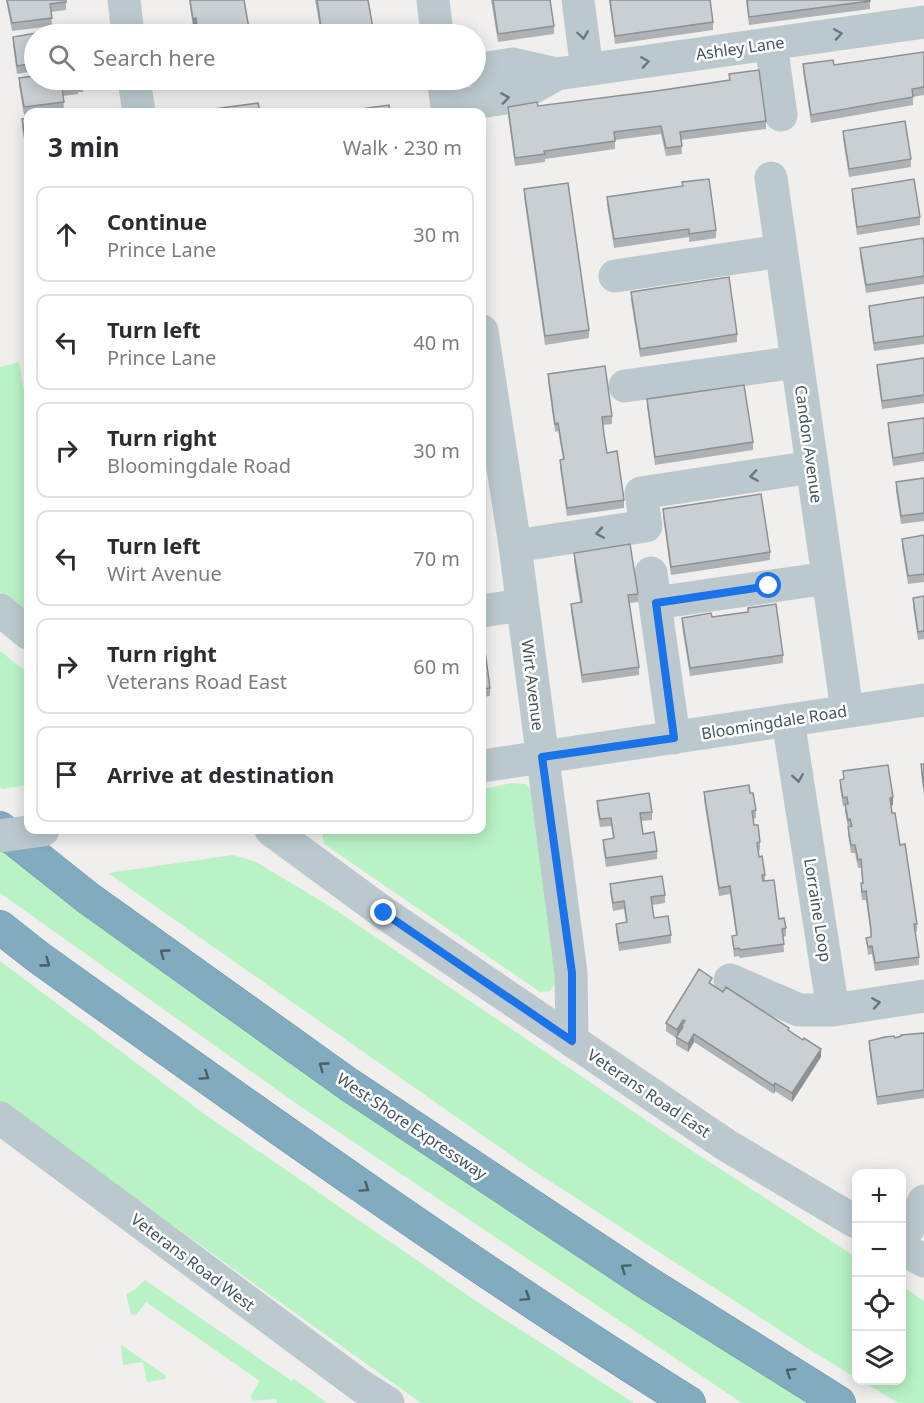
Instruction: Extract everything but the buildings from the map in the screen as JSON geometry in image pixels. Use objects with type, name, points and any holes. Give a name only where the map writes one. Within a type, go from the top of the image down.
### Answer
[{"type":"highway","name":"West Shore Expressway","points":[[0,828],[88,898],[348,1083],[643,1280],[839,1403]]},
{"type":"highway","points":[[0,927],[38,957],[308,1149],[596,1344],[689,1403]]},
{"type":"street","points":[[124,0],[127,24]]},
{"type":"street","points":[[432,0],[436,24]]},
{"type":"street","points":[[572,72],[578,0]]},
{"type":"street","name":"Ashley Lane","points":[[486,68],[513,64],[572,72],[924,22]]},
{"type":"street","points":[[771,44],[781,115]]},
{"type":"street","name":"Ashley Lane","points":[[446,100],[518,96],[572,72]]},
{"type":"street","points":[[136,90],[138,108]]},
{"type":"street","name":"Candon Avenue","points":[[771,178],[847,710]]},
{"type":"street","points":[[615,276],[781,251]]},
{"type":"street","name":"Wirt Avenue","points":[[486,357],[515,546],[572,973],[572,1041]]},
{"type":"street","points":[[625,386],[797,362]]},
{"type":"street","points":[[515,546],[646,526],[641,493],[812,467]]},
{"type":"street","points":[[674,738],[653,588],[828,578]]},
{"type":"street","points":[[486,610],[522,605]]},
{"type":"street","points":[[0,610],[24,630]]},
{"type":"street","name":"Bloomingdale Road","points":[[486,765],[924,700]]},
{"type":"street","name":"Lorraine Loop","points":[[788,720],[833,1010]]},
{"type":"street","points":[[0,836],[24,833]]},
{"type":"street","name":"Veterans Road East","points":[[276,834],[384,913],[726,1145],[852,1219]]},
{"type":"street","points":[[730,980],[799,1010],[833,1010],[924,996]]},
{"type":"street","name":"Veterans Road West","points":[[0,1118],[351,1379],[388,1403]]},
{"type":"street","points":[[906,1232],[924,1201]]},
{"type":"street","points":[[906,1250],[924,1261]]},
{"type":"green space","points":[[19,362],[24,391],[24,611],[0,592],[0,367]]},
{"type":"green space","points":[[0,651],[24,670],[24,786],[2,789],[0,787]]},
{"type":"green space","points":[[512,783],[526,784],[532,791],[556,982],[550,991],[540,992],[324,844],[322,834],[486,834],[486,788]]},
{"type":"green space","points":[[0,848],[206,1001],[363,1113],[562,1246],[809,1403],[742,1403],[297,1104],[0,893]]},
{"type":"green space","points":[[233,855],[256,862],[331,907],[674,1139],[852,1254],[852,1376],[525,1165],[108,873]]},
{"type":"green space","points":[[0,961],[203,1113],[479,1303],[634,1403],[421,1403],[0,1102]]},
{"type":"green space","points":[[145,1280],[327,1403],[277,1403],[276,1399],[252,1401],[251,1395],[260,1381],[146,1302],[136,1315],[131,1314],[126,1294]]},
{"type":"green space","points":[[906,1289],[924,1301],[924,1403],[899,1403],[868,1385],[906,1385]]},
{"type":"green space","points":[[121,1345],[165,1375],[166,1379],[147,1382],[143,1362],[123,1365]]},
{"type":"route","points":[[384,913],[572,1041],[572,973],[542,757],[674,738],[656,603],[769,586]]}]
